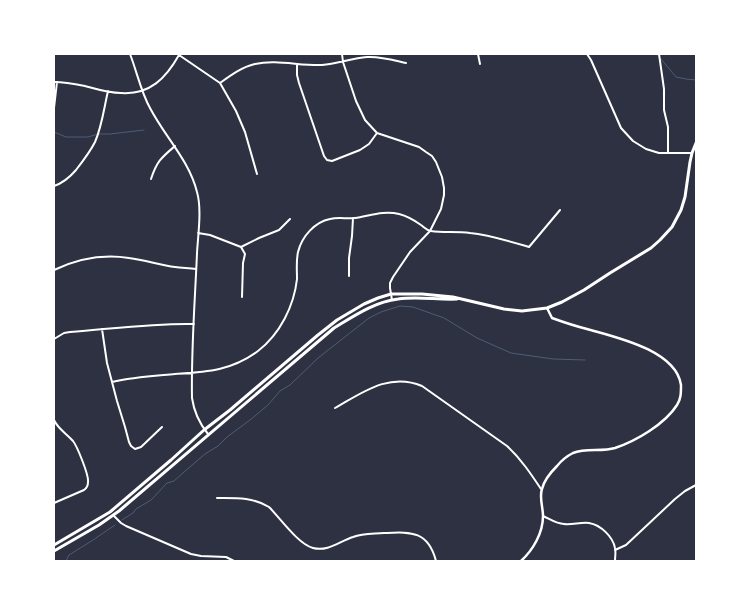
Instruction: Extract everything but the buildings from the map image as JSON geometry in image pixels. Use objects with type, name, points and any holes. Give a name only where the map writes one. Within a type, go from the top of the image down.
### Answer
[{"type":"main road","points":[[54,545],[110,512],[204,430],[328,327],[364,304],[391,294],[422,294],[442,295],[510,310],[522,310],[547,308],[584,290],[650,248],[672,227],[685,197],[690,162],[696,143]]},
{"type":"main road","points":[[54,550],[99,525],[113,515],[334,328],[367,308],[392,300],[426,298],[461,299]]},
{"type":"street","points":[[130,54],[150,109],[188,168],[198,194],[199,211],[192,398],[195,414],[208,434]]},
{"type":"street","points":[[54,82],[120,93],[143,91],[160,80],[173,66],[179,54],[220,83],[236,111],[245,132],[257,174]]},
{"type":"street","points":[[342,54],[343,62],[356,101],[365,120],[377,133],[419,147],[432,156],[442,177],[444,188],[442,209],[430,231],[410,252],[393,277],[390,283],[392,300]]},
{"type":"street","points":[[478,54],[480,64]]},
{"type":"street","points":[[587,54],[621,128],[633,141],[646,149],[659,153],[692,153]]},
{"type":"street","points":[[659,54],[664,89],[664,110],[668,127],[668,153]]},
{"type":"street","points":[[220,83],[235,72],[253,64],[263,62],[323,65],[366,57],[378,57],[406,63]]},
{"type":"street","points":[[297,64],[299,83],[324,156],[327,160],[332,161],[360,150],[369,144],[377,133]]},
{"type":"street","points":[[54,108],[57,82]]},
{"type":"street","points":[[54,186],[58,185],[72,175],[88,155],[99,130],[108,91]]},
{"type":"street","points":[[151,179],[155,167],[160,160],[175,146]]},
{"type":"street","points":[[112,382],[127,378],[213,371],[245,360],[258,351],[269,341],[288,314],[296,285],[298,251],[304,237],[322,222],[330,219],[353,218],[383,212],[393,212],[412,219],[430,231],[468,232],[488,235],[529,247],[560,210]]},
{"type":"street","points":[[349,276],[349,258],[353,218]]},
{"type":"street","points":[[241,247],[279,230],[290,219]]},
{"type":"street","points":[[198,233],[210,235],[241,247],[245,254],[243,263],[242,297]]},
{"type":"street","points":[[54,270],[88,259],[118,257],[148,261],[174,267],[196,268]]},
{"type":"street","points":[[521,561],[533,547],[541,527],[543,516],[541,489],[556,466],[575,452],[615,448],[642,436],[673,412],[679,402],[681,391],[676,372],[670,364],[654,352],[640,346],[552,318],[547,308]]},
{"type":"street","points":[[54,339],[64,333],[70,332],[194,324]]},
{"type":"street","points":[[102,329],[107,363],[128,442],[135,448],[141,447],[162,427]]},
{"type":"street","points":[[334,408],[376,385],[392,381],[414,382],[422,386],[507,446],[525,466],[541,489]]},
{"type":"street","points":[[54,420],[60,429],[73,441],[88,476],[87,488],[54,503]]},
{"type":"street","points":[[615,550],[626,545],[675,499],[696,485]]},
{"type":"street","points":[[217,498],[256,500],[269,506],[303,543],[314,548],[326,548],[360,535],[405,532],[421,536],[431,548],[436,561]]},
{"type":"street","points":[[110,512],[126,526],[184,551],[196,555],[226,557],[234,561]]},
{"type":"street","points":[[543,516],[563,524],[588,523],[597,526],[607,533],[612,542],[615,550],[615,561]]},
{"type":"waterway","points":[[652,54],[658,55],[659,57]]},
{"type":"waterway","points":[[661,59],[676,77],[696,80]]},
{"type":"waterway","points":[[54,132],[66,137],[88,137],[98,134],[144,130]]},
{"type":"waterway","points":[[122,520],[151,500],[167,483],[174,481],[205,454],[218,446],[227,437],[250,420],[268,405],[280,391],[290,385],[318,358],[369,318],[381,312],[400,306],[413,307],[444,318],[477,338],[511,353],[553,359],[585,360]]},
{"type":"waterway","points":[[66,561],[69,555],[115,525]]}]
